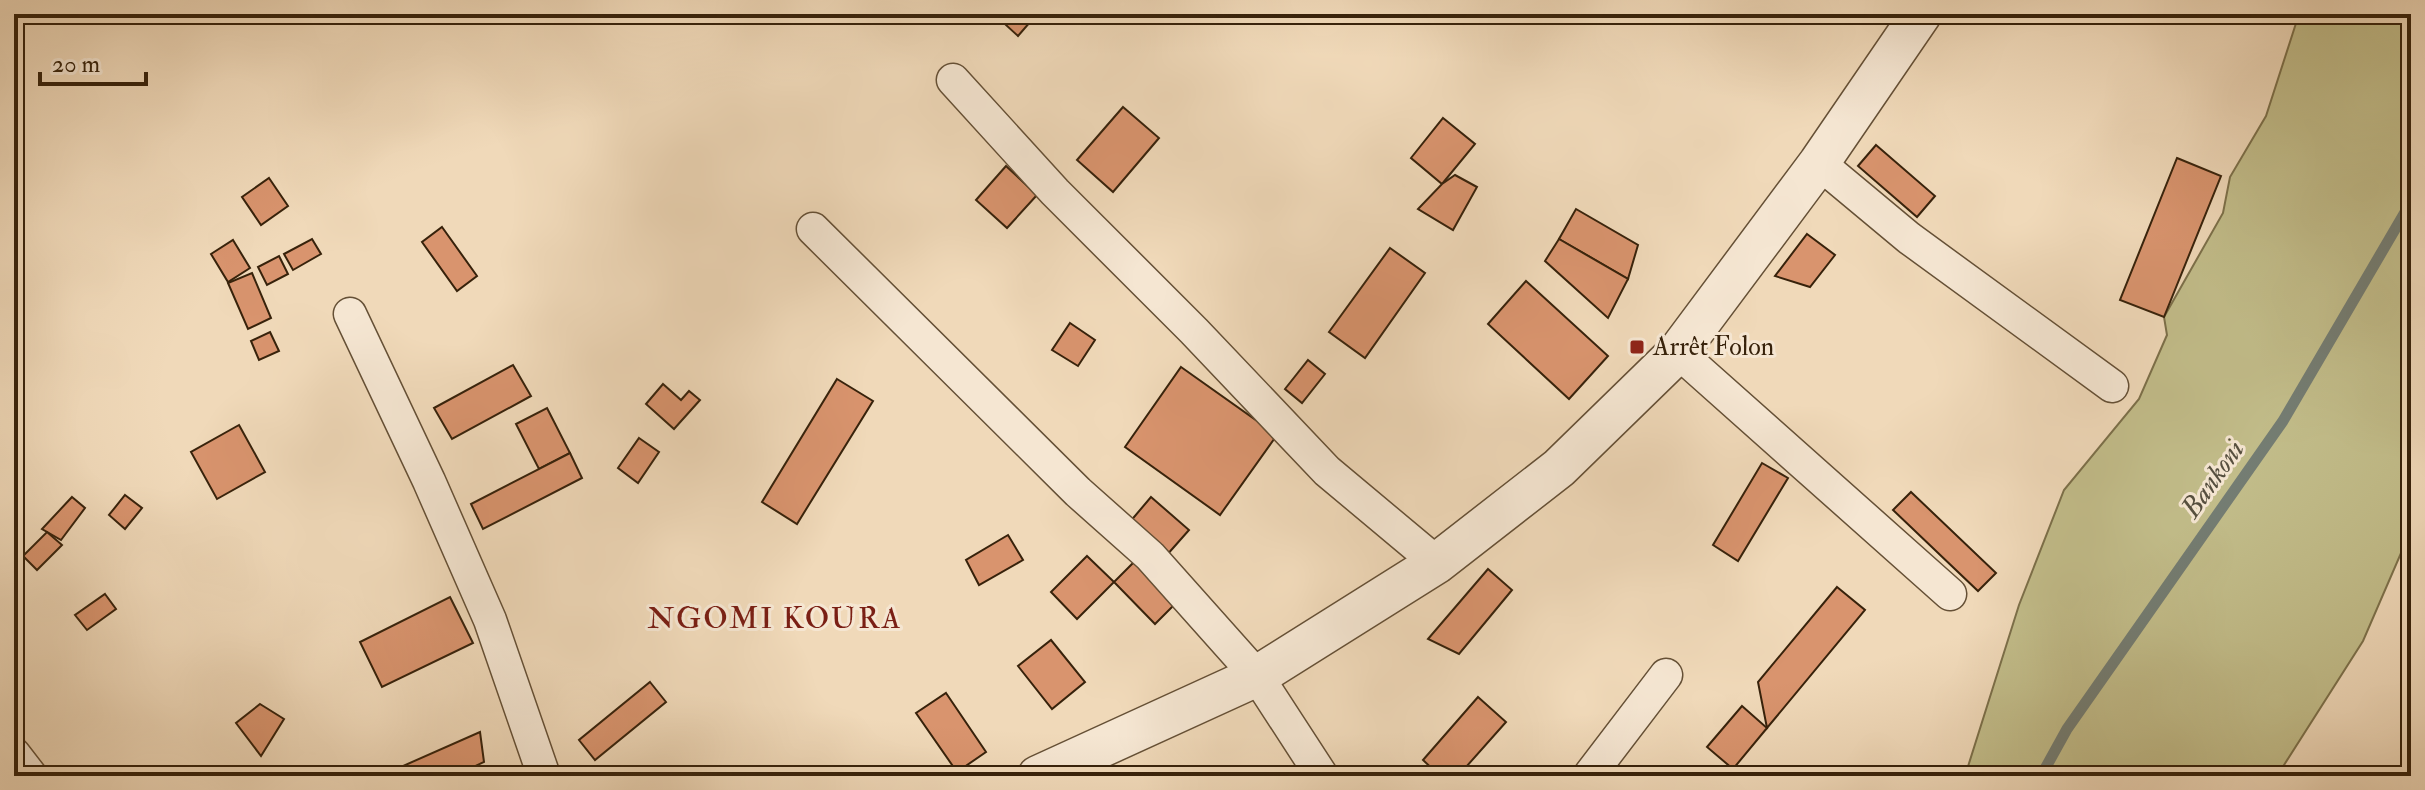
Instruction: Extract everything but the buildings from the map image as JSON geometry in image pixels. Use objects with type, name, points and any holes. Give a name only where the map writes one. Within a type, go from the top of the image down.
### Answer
[{"type":"street","points":[[1038,776],[1257,676],[1437,563],[1559,468],[1678,352],[1819,163],[1921,14]]},
{"type":"street","points":[[953,80],[1055,192],[1194,331],[1327,471],[1437,563]]},
{"type":"street","points":[[1819,163],[1909,238],[2112,386]]},
{"type":"street","points":[[813,229],[1078,492],[1150,556],[1257,676],[1322,776]]},
{"type":"street","points":[[350,314],[490,620],[544,776]]},
{"type":"street","points":[[1678,352],[1950,594]]},
{"type":"street","points":[[1589,776],[1666,675]]},
{"type":"street","points":[[14,754],[31,776]]},
{"type":"shaded area","points":[[2299,14],[2411,14],[2411,530],[2363,641],[2277,776],[1965,776],[2019,605],[2064,490],[2139,399],[2167,335],[2164,317],[2223,213],[2230,177],[2266,116]]},
{"type":"waterway","name":"Bankoni","points":[[2041,776],[2067,729],[2283,421],[2411,202]]},
{"type":"place","name":"Arrêt Folon","points":[[1637,347]]},
{"type":"district","name":"NGOMI KOURA","points":[[775,618]]}]
